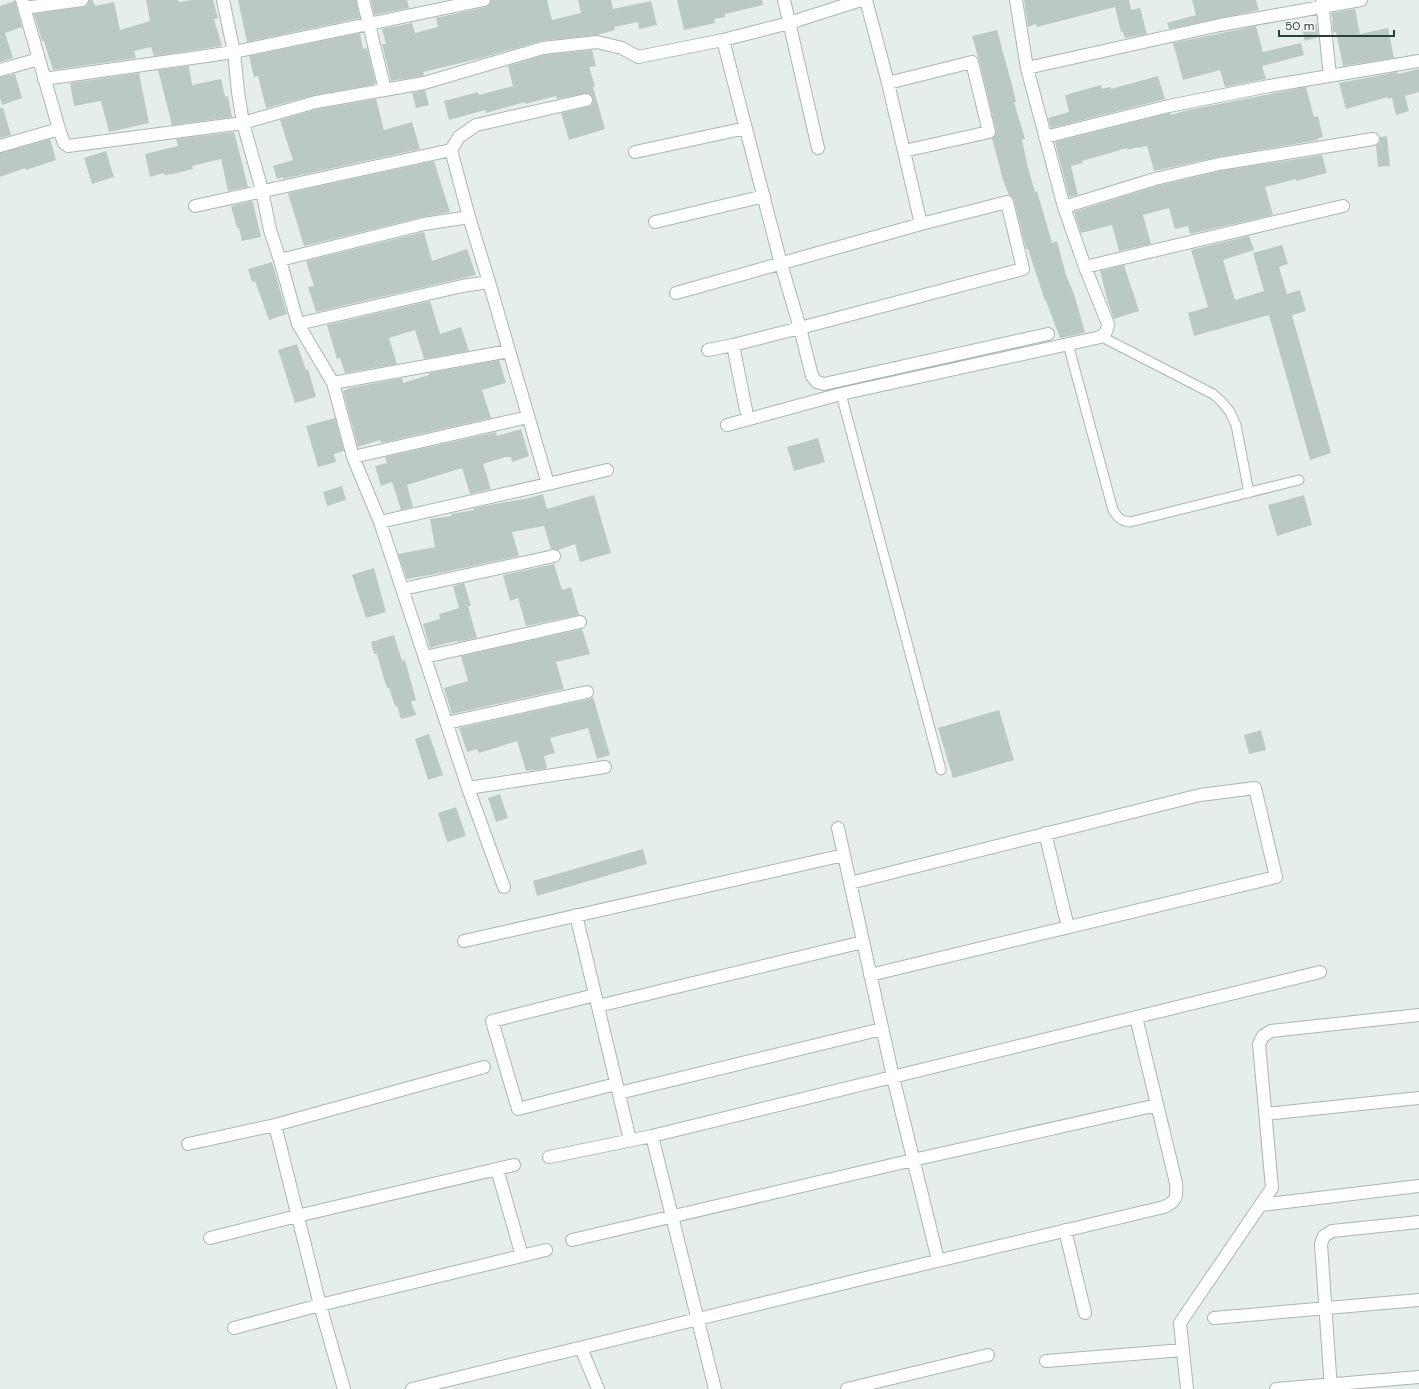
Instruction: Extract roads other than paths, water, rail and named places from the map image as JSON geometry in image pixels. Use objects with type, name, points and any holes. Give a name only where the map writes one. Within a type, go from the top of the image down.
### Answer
[{"type":"street","points":[[82,0],[23,4],[59,129],[64,143],[68,146],[74,147],[243,123],[316,102],[424,83],[543,48],[597,42],[622,48],[638,57],[723,40],[788,23],[861,0]]},
{"type":"street","points":[[223,0],[234,52],[243,123],[262,190],[270,230],[298,324],[333,383],[353,457],[380,522],[468,788],[504,887]]},
{"type":"street","points":[[363,0],[385,90]]},
{"type":"street","points":[[44,79],[234,52],[484,0]]},
{"type":"street","points":[[784,0],[788,23],[818,148]]},
{"type":"street","points":[[866,0],[888,83],[921,224]]},
{"type":"street","points":[[727,425],[841,394],[1102,337],[1107,332],[1108,324],[1085,267],[1064,207],[1027,68],[1016,0]]},
{"type":"street","points":[[1027,68],[1322,3],[1361,0]]},
{"type":"street","points":[[1322,3],[1330,76]]},
{"type":"street","points":[[723,40],[781,264],[800,328],[812,376],[817,382],[824,384],[1048,334]]},
{"type":"street","points":[[0,70],[39,59]]},
{"type":"street","points":[[1045,137],[1169,106],[1269,86],[1419,61]]},
{"type":"street","points":[[888,83],[972,62],[989,132],[904,151]]},
{"type":"street","points":[[548,484],[489,282],[468,217],[451,150],[459,137],[476,125],[586,100]]},
{"type":"street","points":[[635,152],[746,128]]},
{"type":"street","points":[[0,146],[59,129]]},
{"type":"street","points":[[1064,207],[1155,179],[1219,164],[1373,139]]},
{"type":"street","points":[[195,206],[262,190],[451,150]]},
{"type":"street","points":[[655,222],[764,196]]},
{"type":"street","points":[[676,293],[921,224],[1007,202],[1023,269],[800,328],[708,350]]},
{"type":"street","points":[[1085,267],[1343,206]]},
{"type":"street","points":[[280,260],[424,224],[468,217]]},
{"type":"street","points":[[298,324],[454,288],[489,282]]},
{"type":"street","points":[[733,345],[746,410]]},
{"type":"street","points":[[333,383],[509,351]]},
{"type":"street","points":[[353,457],[528,417]]},
{"type":"street","points":[[380,522],[607,470]]},
{"type":"street","points":[[403,588],[554,556]]},
{"type":"street","points":[[425,657],[580,622]]},
{"type":"street","points":[[447,723],[587,692]]},
{"type":"street","points":[[468,788],[605,767]]},
{"type":"street","points":[[850,882],[1200,795],[1255,788],[1276,877],[870,975]]},
{"type":"street","points":[[838,828],[893,1077],[938,1260]]},
{"type":"street","points":[[1045,833],[1068,927]]},
{"type":"street","points":[[464,942],[576,915],[844,855]]},
{"type":"street","points":[[576,915],[630,1140]]},
{"type":"street","points":[[863,942],[596,1001],[492,1021],[518,1109],[882,1029]]},
{"type":"street","points":[[549,1158],[652,1136],[1320,972]]},
{"type":"street","points":[[1187,1389],[1180,1323],[1272,1188],[1260,1044],[1262,1036],[1271,1031],[1419,1015]]},
{"type":"street","points":[[412,1389],[454,1384],[581,1348],[697,1318],[1164,1207],[1172,1203],[1177,1195],[1176,1183],[1136,1017]]},
{"type":"street","points":[[188,1144],[274,1126],[484,1067]]},
{"type":"street","points":[[1266,1114],[1419,1098]]},
{"type":"street","points":[[572,1240],[913,1160],[1157,1105]]},
{"type":"street","points":[[274,1126],[320,1305],[344,1389]]},
{"type":"street","points":[[652,1136],[715,1389]]},
{"type":"street","points":[[210,1238],[514,1166]]},
{"type":"street","points":[[497,1169],[522,1256]]},
{"type":"street","points":[[1261,1204],[1419,1186]]},
{"type":"street","points":[[1331,1386],[1321,1244],[1324,1236],[1332,1232],[1419,1222]]},
{"type":"street","points":[[1065,1230],[1084,1313]]},
{"type":"street","points":[[234,1328],[320,1305],[546,1250]]},
{"type":"street","points":[[1214,1318],[1419,1300]]},
{"type":"street","points":[[581,1348],[598,1389]]},
{"type":"street","points":[[1046,1361],[1183,1350]]},
{"type":"street","points":[[847,1389],[988,1355]]},
{"type":"street","points":[[1276,1389],[1331,1386],[1419,1377]]},
{"type":"lane","points":[[1102,337],[1213,394],[1222,402],[1230,412],[1236,425],[1249,493]]},
{"type":"lane","points":[[1068,344],[1113,510],[1123,522],[1130,522],[1299,480]]},
{"type":"lane","points":[[841,394],[941,770]]}]
